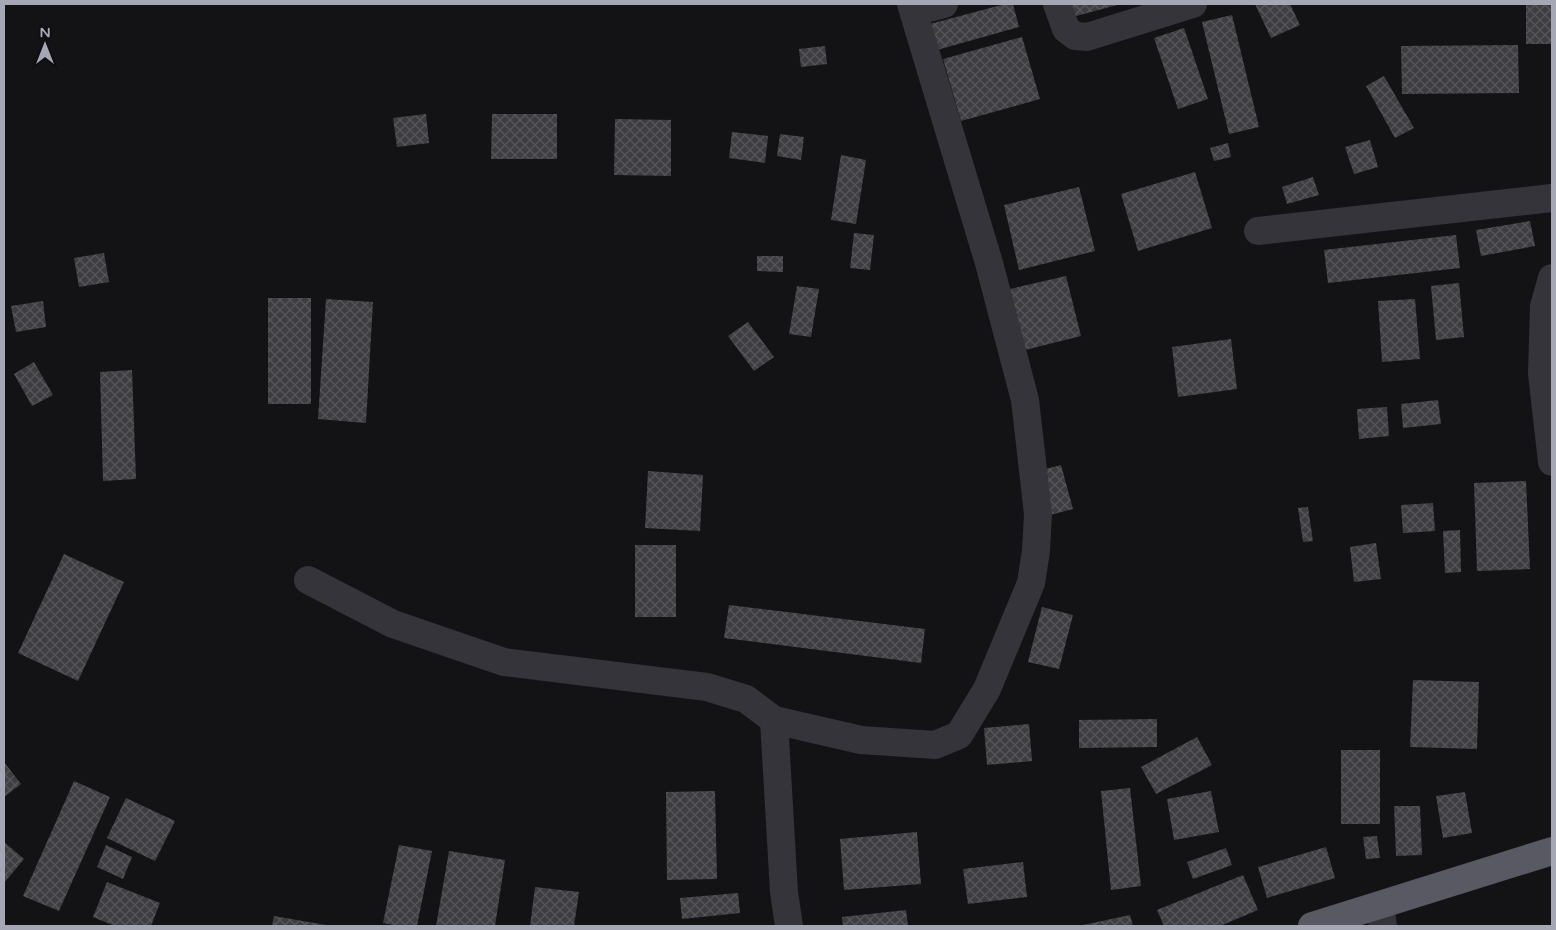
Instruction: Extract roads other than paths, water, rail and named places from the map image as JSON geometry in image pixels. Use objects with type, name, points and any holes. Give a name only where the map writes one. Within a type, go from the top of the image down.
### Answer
[{"type":"highway","points":[[1312,926],[1381,916],[1552,851]]},
{"type":"street","points":[[308,580],[393,624],[504,662],[707,687],[746,699],[774,720],[861,740],[935,745],[959,735],[987,689],[1031,583],[1036,551],[1038,514],[1025,400],[989,263],[912,8],[944,4]]},
{"type":"street","points":[[1057,4],[1066,29],[1074,36],[1087,37],[1193,4]]},
{"type":"street","points":[[1258,231],[1552,198]]},
{"type":"street","points":[[1552,278],[1544,306],[1542,374],[1552,462]]},
{"type":"street","points":[[774,720],[784,892],[789,926]]}]
